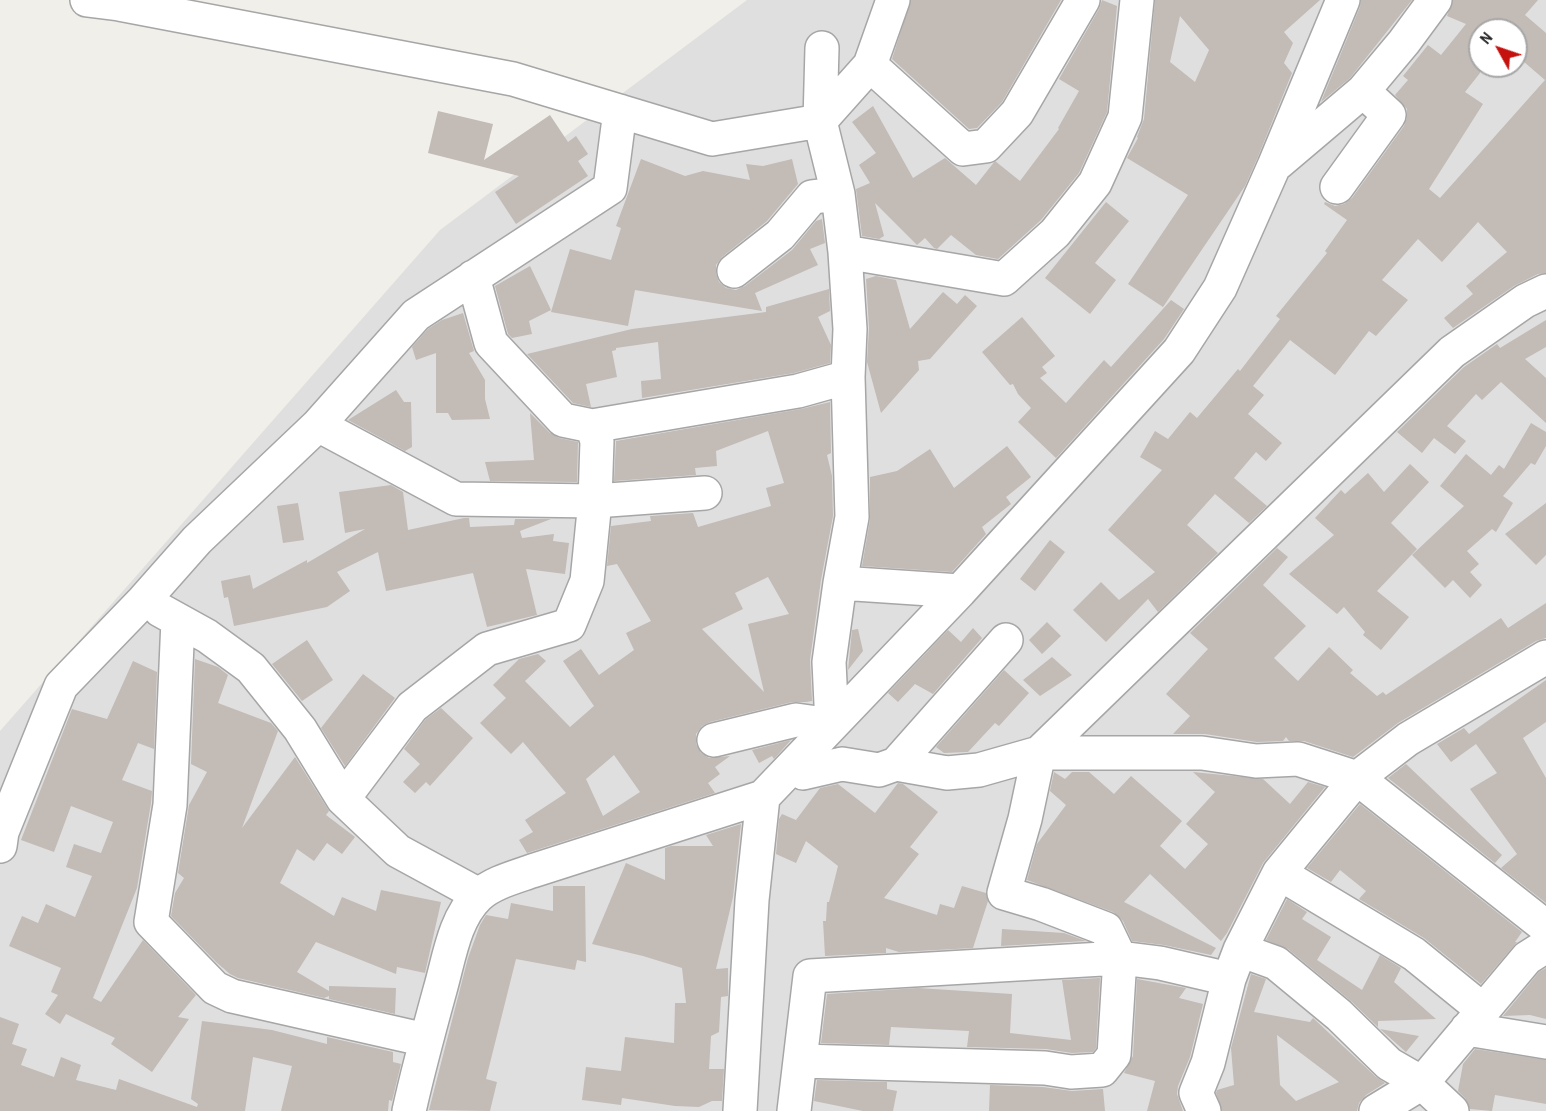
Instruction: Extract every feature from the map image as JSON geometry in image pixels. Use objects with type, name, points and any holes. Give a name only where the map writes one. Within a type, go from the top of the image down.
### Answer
[{"type":"street","points":[[87,0],[131,6],[513,79],[712,139],[820,121],[870,65],[893,0]]},
{"type":"street","points":[[870,65],[963,149],[986,146],[1017,113],[1083,0]]},
{"type":"street","points":[[845,252],[1004,279],[1055,233],[1095,183],[1125,117],[1137,0]]},
{"type":"street","points":[[409,1111],[456,933],[465,912],[479,895],[503,882],[532,871],[763,797],[960,591],[1179,351],[1220,288],[1343,0]]},
{"type":"street","points":[[1274,166],[1363,91],[1435,0]]},
{"type":"street","points":[[822,48],[820,121],[838,194],[845,252],[850,329],[848,377],[852,517],[840,583],[830,662],[832,724]]},
{"type":"street","points":[[1337,187],[1389,115],[1363,91]]},
{"type":"street","points":[[0,846],[2,832],[61,686],[143,601],[197,540],[318,425],[416,315],[610,188],[620,111]]},
{"type":"street","points":[[734,271],[780,235],[812,197],[838,194]]},
{"type":"street","points":[[474,277],[491,343],[563,420],[592,426],[798,391],[848,377]]},
{"type":"street","points":[[801,1061],[1046,1068],[1071,1072],[1102,1070],[1114,1055],[1120,958],[1106,930],[1041,904],[1004,893],[1025,819],[1039,753],[1452,352],[1525,301],[1546,291]]},
{"type":"street","points":[[318,425],[456,499],[595,501],[705,494]]},
{"type":"street","points":[[343,799],[412,707],[431,692],[487,649],[569,625],[587,581],[595,501],[597,441],[592,426]]},
{"type":"street","points":[[840,583],[960,591]]},
{"type":"street","points":[[143,601],[207,636],[251,668],[300,729],[343,799],[398,852],[479,895]]},
{"type":"street","points":[[178,620],[170,805],[151,922],[215,988],[232,996],[426,1040]]},
{"type":"street","points":[[793,766],[803,773],[842,764],[879,770],[896,764],[1006,640]]},
{"type":"street","points":[[1204,1111],[1196,1093],[1208,1063],[1234,965],[1279,873],[1357,778],[1408,739],[1546,657]]},
{"type":"street","points":[[714,740],[796,720],[832,724]]},
{"type":"street","points":[[896,764],[947,773],[979,770],[1039,753],[1202,753],[1256,761],[1298,759],[1357,778],[1546,927]]},
{"type":"street","points":[[740,1111],[752,900],[763,797]]},
{"type":"street","points":[[1279,873],[1414,954],[1475,1019],[1546,1042]]},
{"type":"street","points":[[1376,1111],[1422,1083],[1527,958],[1546,946]]},
{"type":"street","points":[[794,1111],[810,976],[1120,958],[1160,963],[1234,965],[1276,963],[1339,1015],[1389,1064],[1422,1083],[1452,1111]]},
{"type":"shaded area","points":[[747,0],[1546,0],[1546,1111],[0,1111],[0,731],[440,230]]},
{"type":"building","points":[[911,0],[1061,0],[1002,102],[977,128],[969,129],[892,59]]},
{"type":"building","points":[[1102,0],[1117,6],[1107,112],[1079,173],[1041,220],[998,259],[976,255],[951,235],[937,249],[925,238],[917,245],[875,203],[884,236],[879,239],[862,236],[856,189],[870,183],[859,165],[876,153],[852,122],[873,106],[913,178],[945,158],[976,185],[995,161],[1020,181],[1059,129],[1079,91],[1059,79]]},
{"type":"building","points":[[1155,0],[1320,0],[1284,32],[1293,43],[1284,63],[1292,73],[1245,186],[1163,307],[1128,284],[1188,195],[1127,158],[1138,138],[1144,119]],"holes":[[[1180,16],[1209,50],[1195,82],[1170,62]]]},
{"type":"building","points":[[1361,0],[1412,0],[1350,78],[1321,102],[1360,7]]},
{"type":"building","points":[[1453,0],[1538,0],[1525,15],[1546,33],[1546,273],[1538,274],[1514,286],[1453,328],[1444,318],[1473,294],[1466,286],[1507,252],[1478,222],[1442,262],[1418,239],[1382,280],[1408,300],[1376,336],[1369,331],[1335,375],[1290,340],[1253,386],[1264,395],[1248,414],[1282,443],[1266,461],[1256,452],[1234,478],[1267,506],[1249,523],[1215,494],[1187,525],[1218,553],[1158,612],[1148,599],[1106,642],[1073,610],[1101,582],[1119,600],[1155,572],[1108,530],[1162,470],[1140,457],[1155,431],[1168,439],[1190,412],[1197,418],[1238,369],[1240,371],[1280,319],[1276,316],[1327,253],[1325,251],[1347,220],[1324,204],[1325,202],[1335,206],[1344,204],[1352,198],[1404,126],[1407,109],[1395,95],[1408,80],[1403,76],[1428,45],[1441,55],[1466,24],[1447,16]],"holes":[[[1468,18],[1528,18],[1528,65],[1545,80],[1440,198],[1429,189],[1483,104],[1465,92],[1476,78],[1468,78]]]},
{"type":"building","points":[[438,111],[493,124],[484,160],[550,115],[568,142],[576,136],[588,154],[578,161],[588,176],[516,224],[495,192],[519,176],[428,153]]},
{"type":"building","points":[[641,159],[685,176],[703,171],[750,180],[746,164],[763,166],[792,159],[798,184],[767,221],[722,257],[716,265],[716,274],[719,282],[726,288],[736,290],[745,286],[792,250],[816,221],[822,219],[825,243],[810,249],[818,265],[755,293],[762,311],[635,290],[628,326],[551,312],[570,249],[611,260],[621,228],[616,226]]},
{"type":"building","points":[[1106,202],[1129,221],[1095,263],[1116,280],[1090,314],[1045,278]]},
{"type":"building","points":[[530,266],[551,310],[529,321],[532,334],[512,338],[508,334],[495,286]]},
{"type":"building","points":[[876,276],[896,280],[910,329],[943,292],[957,304],[965,295],[977,306],[930,359],[918,361],[919,370],[881,413],[867,362],[869,328],[866,279]]},
{"type":"building","points":[[829,289],[830,311],[818,317],[831,345],[830,363],[794,373],[642,398],[641,381],[661,379],[658,342],[616,348],[612,351],[617,377],[586,384],[591,407],[573,403],[527,354],[632,329],[766,312],[766,307]]},
{"type":"building","points":[[1171,300],[1184,309],[1164,339],[1056,458],[1018,422],[1031,408],[1018,394],[1013,384],[1010,385],[982,352],[1022,317],[1055,356],[1042,367],[1047,373],[1040,378],[1066,403],[1104,360],[1111,367]]},
{"type":"building","points":[[463,313],[474,351],[469,353],[485,380],[485,399],[490,419],[452,420],[448,413],[436,413],[436,353],[416,360],[412,347],[428,329],[442,320]]},
{"type":"building","points":[[1546,320],[1546,347],[1525,359],[1546,378],[1546,423],[1501,382],[1482,400],[1476,394],[1447,426],[1466,441],[1455,454],[1434,438],[1422,453],[1397,432],[1464,367],[1497,344],[1500,348]]},
{"type":"building","points":[[396,390],[404,402],[411,402],[412,447],[405,451],[348,420]]},
{"type":"building","points":[[830,402],[831,453],[827,455],[832,476],[833,516],[810,660],[812,701],[792,702],[710,722],[702,726],[696,734],[696,744],[701,753],[709,758],[730,756],[715,767],[720,774],[708,783],[715,793],[527,853],[519,840],[533,832],[525,820],[566,793],[523,742],[511,754],[480,723],[506,698],[493,685],[519,659],[538,654],[546,661],[525,681],[570,727],[594,706],[563,661],[581,649],[599,675],[634,650],[626,633],[651,621],[617,564],[607,566],[611,526],[651,521],[650,516],[693,513],[698,527],[771,506],[766,488],[784,483],[768,431],[716,451],[717,466],[695,468],[696,475],[614,481],[616,441]],"holes":[[[768,577],[789,614],[748,624],[764,692],[702,629],[743,609],[735,593]],[[614,755],[640,792],[603,816],[586,779]]]},
{"type":"building","points":[[530,413],[550,433],[559,438],[578,442],[577,482],[490,481],[485,462],[534,460]]},
{"type":"building","points":[[1531,423],[1546,432],[1546,446],[1535,465],[1531,463],[1503,496],[1513,503],[1496,532],[1492,529],[1467,551],[1479,564],[1470,572],[1482,585],[1470,598],[1453,580],[1445,588],[1412,555],[1464,506],[1440,486],[1466,454],[1491,475],[1499,465],[1504,469]]},
{"type":"building","points":[[1007,446],[1031,477],[1006,497],[1011,504],[982,527],[986,534],[952,572],[862,566],[870,520],[870,477],[897,471],[930,449],[954,488]]},
{"type":"building","points":[[1410,464],[1429,482],[1391,523],[1417,549],[1377,591],[1409,617],[1381,650],[1363,635],[1365,632],[1344,607],[1337,614],[1289,574],[1334,535],[1315,518],[1341,490],[1345,494],[1368,473],[1384,492]]},
{"type":"building","points":[[391,485],[403,492],[408,530],[464,518],[469,518],[470,527],[514,525],[515,519],[551,519],[520,531],[522,538],[554,534],[553,541],[569,543],[565,574],[526,569],[537,615],[487,627],[473,573],[386,591],[378,552],[337,572],[350,591],[327,607],[234,626],[228,597],[224,598],[221,581],[250,575],[253,589],[307,560],[307,563],[365,529],[345,533],[339,492]]},
{"type":"building","points":[[298,503],[304,540],[283,543],[277,506]]},
{"type":"building","points":[[1546,503],[1546,555],[1536,565],[1505,534]]},
{"type":"building","points":[[1050,540],[1065,552],[1035,591],[1020,579]]},
{"type":"building","points":[[1277,548],[1288,557],[1263,585],[1306,626],[1274,658],[1298,681],[1329,647],[1353,670],[1350,673],[1377,696],[1383,692],[1386,695],[1501,618],[1508,628],[1546,603],[1546,638],[1536,641],[1398,723],[1353,757],[1304,741],[1289,741],[1286,737],[1283,741],[1257,742],[1205,734],[1173,734],[1190,716],[1166,694],[1208,649],[1190,633]]},
{"type":"building","points":[[1047,622],[1061,636],[1042,654],[1029,640]]},
{"type":"building","points":[[973,628],[982,638],[933,694],[915,684],[898,702],[888,693],[948,630],[961,642]]},
{"type":"building","points":[[858,629],[863,651],[848,670],[852,630]]},
{"type":"building","points":[[307,640],[333,680],[302,701],[272,664]]},
{"type":"building","points":[[1052,657],[1072,675],[1040,696],[1023,680]]},
{"type":"building","points":[[195,659],[218,667],[228,675],[218,703],[271,723],[278,731],[242,828],[295,757],[329,811],[326,815],[355,837],[342,854],[327,843],[314,861],[297,849],[280,883],[334,916],[342,897],[376,911],[381,890],[441,902],[425,973],[397,967],[396,974],[316,942],[297,972],[329,991],[329,986],[396,988],[395,1014],[329,999],[329,996],[324,998],[238,978],[216,962],[171,916],[175,893],[184,878],[178,873],[189,805],[207,772],[191,764]]},
{"type":"building","points":[[133,661],[157,672],[154,749],[138,743],[122,780],[152,791],[151,803],[137,888],[93,998],[101,1002],[143,940],[196,995],[178,1017],[189,1019],[152,1072],[111,1044],[115,1038],[66,1014],[60,1024],[45,1014],[58,995],[51,992],[61,968],[9,946],[22,916],[38,923],[46,904],[75,917],[92,876],[66,867],[74,844],[101,853],[113,822],[71,806],[54,852],[21,840],[72,709],[107,719]]},
{"type":"building","points":[[1004,670],[1029,693],[999,726],[995,723],[968,752],[944,753],[936,747]]},
{"type":"building","points":[[363,674],[395,698],[345,766],[321,728]]},
{"type":"building","points":[[1546,680],[1546,722],[1523,738],[1546,778],[1546,903],[1501,868],[1517,854],[1470,789],[1497,773],[1476,744],[1451,762],[1437,744],[1464,728],[1469,734]]},
{"type":"building","points":[[441,708],[473,738],[430,786],[426,782],[415,793],[403,782],[420,764],[404,749],[425,720]]},
{"type":"building","points":[[791,740],[774,759],[772,756],[759,763],[752,750]]},
{"type":"building","points":[[1406,764],[1502,855],[1495,863],[1388,778]]},
{"type":"building","points":[[1054,772],[1065,779],[1072,772],[1089,772],[1114,794],[1131,776],[1182,821],[1160,846],[1185,869],[1208,844],[1186,824],[1215,792],[1193,772],[1263,779],[1290,804],[1308,782],[1325,787],[1263,863],[1221,941],[1150,874],[1124,902],[1216,948],[1211,955],[1132,941],[1123,921],[1113,912],[1027,880],[1037,844],[1066,805],[1050,791]]},
{"type":"building","points":[[898,783],[903,784],[938,812],[910,847],[919,854],[884,898],[937,915],[940,904],[954,908],[962,886],[986,893],[988,901],[973,948],[899,952],[886,948],[886,953],[825,956],[823,921],[826,921],[827,902],[829,902],[838,866],[806,841],[796,863],[776,854],[779,819],[782,814],[796,820],[820,788],[838,784],[875,813]]},
{"type":"building","points":[[1360,804],[1522,932],[1515,942],[1517,942],[1481,984],[1424,938],[1359,899],[1366,891],[1340,870],[1331,882],[1307,868]]},
{"type":"building","points":[[741,824],[733,897],[716,969],[728,968],[728,996],[721,997],[719,1032],[711,1036],[709,1069],[724,1069],[722,1101],[712,1101],[699,1107],[622,1098],[621,1105],[582,1100],[586,1067],[621,1071],[625,1037],[674,1043],[675,1003],[686,1003],[682,968],[592,944],[626,863],[665,880],[665,848],[713,846],[706,835]]},
{"type":"building","points":[[553,886],[585,886],[586,962],[577,960],[575,970],[516,959],[486,1079],[497,1082],[490,1111],[429,1110],[468,958],[480,925],[486,915],[508,919],[511,903],[553,911]]},
{"type":"building","points":[[1287,899],[1307,912],[1302,919],[1331,937],[1317,960],[1362,990],[1380,955],[1401,968],[1394,982],[1436,1019],[1378,1021],[1378,1027],[1351,1001],[1288,949],[1266,940]]},
{"type":"building","points":[[1002,929],[1064,933],[1086,941],[1001,946]]},
{"type":"building","points":[[1546,968],[1546,1019],[1530,1015],[1503,1016],[1539,972]]},
{"type":"building","points":[[1251,974],[1266,979],[1254,1012],[1310,1022],[1313,1018],[1385,1083],[1366,1095],[1359,1103],[1357,1111],[1222,1111],[1216,1093],[1217,1090],[1234,1085],[1231,1048]],"holes":[[[1277,1035],[1339,1082],[1296,1101],[1280,1085]]]},
{"type":"building","points":[[1100,978],[1096,1048],[1093,1052],[1072,1053],[1046,1049],[967,1047],[969,1031],[891,1027],[889,1045],[821,1043],[827,994],[918,988],[1012,994],[1010,1033],[1071,1040],[1062,980]]},
{"type":"building","points":[[1137,979],[1186,988],[1179,998],[1203,1004],[1190,1057],[1178,1086],[1177,1094],[1183,1111],[1147,1111],[1155,1081],[1124,1073],[1133,1056]]},
{"type":"building","points":[[0,1017],[19,1024],[12,1044],[27,1049],[21,1065],[54,1077],[61,1057],[81,1065],[76,1080],[116,1090],[119,1079],[197,1107],[198,1104],[191,1099],[202,1021],[272,1030],[327,1044],[327,1037],[393,1052],[393,1062],[401,1064],[392,1101],[389,1100],[388,1111],[281,1111],[292,1066],[253,1057],[245,1111],[0,1111]]},
{"type":"building","points":[[1380,1029],[1419,1036],[1406,1052]]},
{"type":"building","points":[[1475,1049],[1546,1060],[1546,1104],[1495,1095],[1492,1111],[1470,1109],[1465,1098],[1458,1091],[1463,1064]]},
{"type":"building","points":[[817,1080],[887,1082],[887,1089],[897,1091],[893,1111],[863,1111],[814,1101]]},
{"type":"building","points":[[990,1085],[1043,1087],[1072,1091],[1103,1089],[1105,1111],[989,1111]]}]
